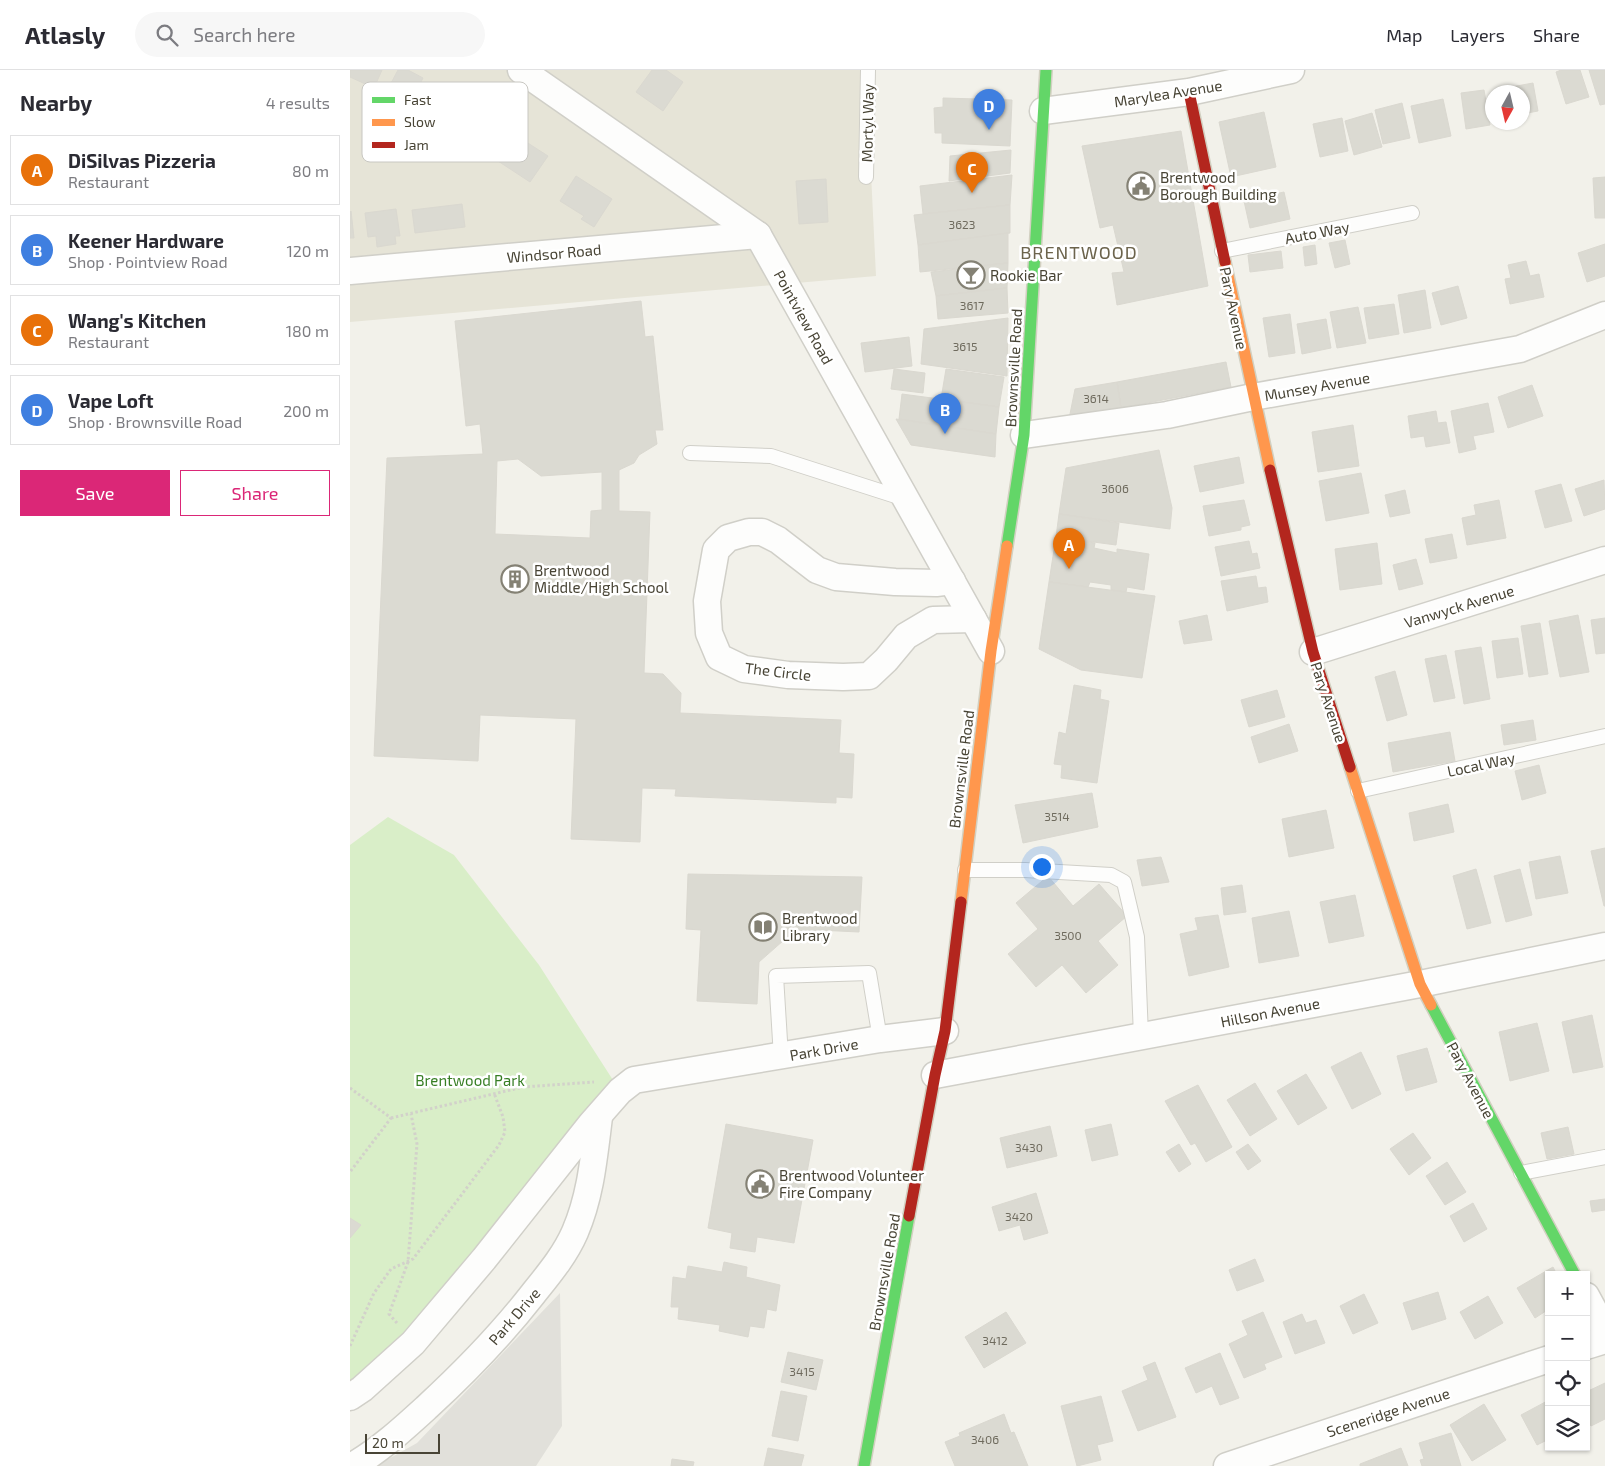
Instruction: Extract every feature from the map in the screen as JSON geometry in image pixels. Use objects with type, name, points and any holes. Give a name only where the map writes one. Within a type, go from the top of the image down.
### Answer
[{"type":"main road","name":"Brownsville Road","points":[[864,1466],[935,1075],[946,1031],[991,650],[1024,435],[1046,70]]},
{"type":"main road","name":"Pary Avenue","points":[[1189,92],[1253,397],[1313,652],[1420,984],[1573,1271]]},
{"type":"street","name":"Pointview Road","points":[[521,70],[758,235],[991,650]]},
{"type":"street","name":"Marylea Avenue","points":[[1043,111],[1189,92],[1291,70]]},
{"type":"street","name":"Windsor Road","points":[[350,270],[758,235]]},
{"type":"street","name":"Munsey Avenue","points":[[1024,435],[1167,415],[1253,397],[1520,349],[1605,315]]},
{"type":"street","name":"The Circle","points":[[952,581],[936,583],[895,582],[836,577],[817,570],[778,540],[762,532],[749,532],[728,538],[716,550],[707,601],[709,633],[719,657],[744,669],[788,675],[869,676],[886,660],[906,636],[933,620],[973,619]]},
{"type":"street","name":"Vanwyck Avenue","points":[[1313,652],[1605,560]]},
{"type":"street","name":"Hillson Avenue","points":[[935,1075],[1420,984],[1605,946]]},
{"type":"street","name":"Park Drive","points":[[634,1080],[880,1039],[946,1031]]},
{"type":"street","points":[[350,1396],[362,1389],[413,1343],[484,1259],[591,1124],[620,1091],[634,1080]]},
{"type":"street","name":"Park Drive","points":[[352,1466],[404,1428],[460,1376],[515,1317],[560,1260],[575,1232],[585,1206],[599,1117]]},
{"type":"street","points":[[1590,1303],[1605,1331]]},
{"type":"street","points":[[1590,1345],[1605,1340]]},
{"type":"street","name":"Sceneridge Avenue","points":[[1227,1466],[1545,1360]]},
{"type":"lane","name":"Mortyl Way","points":[[866,177],[868,70]]},
{"type":"lane","name":"Auto Way","points":[[1222,251],[1412,213]]},
{"type":"lane","points":[[690,453],[771,456],[906,499]]},
{"type":"lane","name":"Local Way","points":[[1358,791],[1605,736]]},
{"type":"lane","points":[[965,870],[1025,870],[1111,875],[1124,882],[1137,937],[1141,1036]]},
{"type":"lane","points":[[781,1057],[776,976],[869,973],[880,1039]]},
{"type":"lane","points":[[1520,1173],[1605,1157]]},
{"type":"path","points":[[350,1172],[391,1118],[523,1087],[634,1080]]},
{"type":"path","points":[[350,1088],[391,1118]]},
{"type":"path","points":[[350,1346],[374,1294],[391,1269],[414,1259],[499,1145],[505,1132],[494,1093]]},
{"type":"path","points":[[397,1323],[389,1314],[408,1262],[417,1144],[411,1114]]},
{"type":"shaded area","points":[[350,70],[866,70],[876,276],[350,322]]},
{"type":"shaded area","points":[[560,1293],[562,1426],[536,1466],[376,1466],[417,1443]]},
{"type":"green space","name":"Brentwood Park","points":[[388,817],[454,855],[539,965],[620,1091],[362,1389],[350,1394],[350,845]]},
{"type":"building","points":[[350,70],[382,70],[377,82],[362,82],[350,77]]},
{"type":"building","points":[[398,70],[408,70],[423,78],[421,82],[392,82]]},
{"type":"building","points":[[652,70],[666,70],[683,82],[663,111],[636,92]]},
{"type":"building","points":[[1561,70],[1580,70],[1589,97],[1566,104],[1556,72]]},
{"type":"building","points":[[1589,70],[1605,70],[1605,104],[1600,105]]},
{"type":"building","points":[[1533,83],[1538,111],[1530,112],[1530,85],[1522,85]]},
{"type":"building","points":[[1484,90],[1485,126],[1466,129],[1461,93]]},
{"type":"building","points":[[943,98],[1012,100],[1010,146],[942,143],[942,133],[935,133],[934,108],[943,107]]},
{"type":"building","points":[[1443,99],[1451,136],[1419,143],[1411,106]]},
{"type":"building","points":[[1402,103],[1410,138],[1383,144],[1375,110]]},
{"type":"building","points":[[1264,112],[1276,167],[1231,177],[1219,122]]},
{"type":"building","points":[[1372,113],[1382,147],[1354,155],[1345,121]]},
{"type":"building","points":[[1342,118],[1348,151],[1320,157],[1313,124]]},
{"type":"building","name":"Brentwood Borough Building","points":[[1181,131],[1208,286],[1117,305],[1112,273],[1124,272],[1113,225],[1100,228],[1082,146]]},
{"type":"building","points":[[528,143],[548,156],[530,182],[499,162],[528,162]]},
{"type":"building","points":[[1011,150],[1010,173],[949,181],[950,156]]},
{"type":"building","points":[[1012,175],[1010,205],[923,214],[920,186]]},
{"type":"building","points":[[576,176],[612,199],[594,227],[581,219],[584,216],[560,201]]},
{"type":"building","points":[[1605,177],[1605,218],[1595,218],[1593,178]]},
{"type":"building","points":[[826,179],[828,222],[799,224],[796,181]]},
{"type":"building","points":[[1284,192],[1290,219],[1250,228],[1244,201]]},
{"type":"building","points":[[462,204],[465,227],[415,233],[412,210]]},
{"type":"building","points":[[1010,205],[1010,233],[918,245],[914,215]]},
{"type":"building","points":[[396,209],[400,236],[395,236],[396,244],[377,247],[376,236],[368,237],[365,213]]},
{"type":"building","points":[[351,211],[354,238],[350,238]]},
{"type":"building","points":[[1008,233],[1008,263],[920,272],[918,245]]},
{"type":"building","points":[[1345,240],[1350,264],[1335,268],[1329,243]]},
{"type":"building","points":[[1605,244],[1605,276],[1587,282],[1578,253]]},
{"type":"building","points":[[1315,245],[1317,264],[1305,266],[1303,247]]},
{"type":"building","points":[[1281,251],[1283,268],[1250,272],[1248,255]]},
{"type":"building","points":[[1526,261],[1530,276],[1539,274],[1544,297],[1510,304],[1505,279],[1511,278],[1508,265]]},
{"type":"building","points":[[1008,263],[1007,288],[936,296],[931,272]]},
{"type":"building","points":[[1458,286],[1467,318],[1441,325],[1432,293]]},
{"type":"building","points":[[1007,288],[1008,313],[938,319],[936,296]]},
{"type":"building","points":[[1425,290],[1431,328],[1404,333],[1398,295]]},
{"type":"building","name":"Brentwood Middle/High School","points":[[641,301],[645,337],[653,336],[663,430],[655,430],[657,444],[639,455],[634,463],[619,470],[619,511],[650,512],[644,673],[663,674],[681,693],[680,713],[841,720],[839,753],[854,754],[852,798],[836,797],[836,803],[675,796],[676,789],[642,788],[640,842],[571,839],[576,719],[480,715],[478,761],[374,756],[387,458],[483,454],[480,424],[466,426],[455,321]],"holes":[[[518,459],[541,476],[602,472],[602,510],[591,511],[590,538],[495,534],[497,461]]]},
{"type":"building","points":[[1394,304],[1399,334],[1369,339],[1364,308]]},
{"type":"building","points":[[1358,307],[1366,343],[1337,348],[1330,312]]},
{"type":"building","points":[[1290,314],[1295,353],[1269,357],[1263,318]]},
{"type":"building","points":[[1008,318],[1007,376],[921,364],[924,329]]},
{"type":"building","points":[[1326,319],[1331,348],[1302,354],[1297,324]]},
{"type":"building","points":[[909,337],[912,366],[865,372],[861,343]]},
{"type":"building","points":[[1226,362],[1231,387],[1121,408],[1117,382]]},
{"type":"building","points":[[894,369],[925,373],[923,393],[891,389]]},
{"type":"building","points":[[946,369],[1004,377],[999,407],[941,399]]},
{"type":"building","points":[[1117,382],[1121,408],[1069,419],[1075,389]]},
{"type":"building","points":[[1532,385],[1543,416],[1508,428],[1498,397]]},
{"type":"building","points":[[902,394],[999,407],[996,434],[899,419]]},
{"type":"building","points":[[1488,403],[1494,432],[1473,436],[1476,449],[1459,453],[1451,411]]},
{"type":"building","points":[[1436,411],[1438,423],[1446,422],[1450,443],[1426,447],[1424,436],[1411,438],[1408,416]]},
{"type":"building","points":[[896,419],[996,434],[995,457],[911,445]]},
{"type":"building","points":[[1353,425],[1359,466],[1318,472],[1312,432]]},
{"type":"building","points":[[1159,450],[1172,508],[1170,529],[1059,514],[1066,468]]},
{"type":"building","points":[[1239,457],[1244,483],[1200,492],[1194,466]]},
{"type":"building","points":[[1361,473],[1369,513],[1326,521],[1319,481]]},
{"type":"building","points":[[1604,480],[1605,509],[1584,516],[1575,489]]},
{"type":"building","points":[[1561,484],[1572,521],[1545,528],[1535,491]]},
{"type":"building","points":[[1405,490],[1410,513],[1390,517],[1385,495]]},
{"type":"building","points":[[1244,500],[1250,525],[1241,527],[1241,530],[1209,536],[1203,506]]},
{"type":"building","points":[[1499,500],[1506,538],[1467,545],[1462,518],[1476,515],[1474,505]]},
{"type":"building","points":[[1059,514],[1119,523],[1116,545],[1056,537]]},
{"type":"building","points":[[1452,534],[1457,558],[1430,563],[1425,539]]},
{"type":"building","points":[[1056,537],[1095,543],[1094,548],[1117,553],[1117,549],[1149,554],[1144,590],[1127,587],[1126,592],[1111,590],[1111,585],[1090,582],[1088,587],[1049,582]]},
{"type":"building","points":[[1249,541],[1252,554],[1257,553],[1260,568],[1221,576],[1215,547]]},
{"type":"building","points":[[1377,543],[1382,584],[1340,590],[1335,549]]},
{"type":"building","points":[[1416,559],[1423,584],[1399,590],[1393,565]]},
{"type":"building","points":[[1256,576],[1258,588],[1266,587],[1268,602],[1227,611],[1221,581]]},
{"type":"building","points":[[1049,582],[1155,596],[1142,678],[1081,670],[1039,649]]},
{"type":"building","points":[[1207,615],[1212,640],[1184,644],[1179,621]]},
{"type":"building","points":[[1578,615],[1589,672],[1560,677],[1549,621]]},
{"type":"building","points":[[1605,618],[1605,653],[1596,654],[1591,620]]},
{"type":"building","points":[[1540,623],[1548,674],[1529,677],[1521,626]]},
{"type":"building","points":[[1518,638],[1523,674],[1497,678],[1492,641]]},
{"type":"building","points":[[1481,647],[1490,699],[1464,704],[1455,651]]},
{"type":"building","points":[[1446,655],[1455,698],[1434,702],[1425,659]]},
{"type":"building","points":[[1395,671],[1407,715],[1387,721],[1375,677]]},
{"type":"building","points":[[1074,685],[1101,690],[1100,699],[1109,701],[1097,783],[1061,778],[1062,765],[1054,764],[1059,732],[1066,734]]},
{"type":"building","points":[[1277,690],[1285,717],[1249,727],[1241,700]]},
{"type":"building","points":[[1533,720],[1536,740],[1504,745],[1501,725]]},
{"type":"building","points":[[1289,724],[1298,751],[1259,763],[1251,737]]},
{"type":"building","points":[[1450,732],[1455,761],[1393,772],[1388,743]]},
{"type":"building","points":[[1539,765],[1546,793],[1522,800],[1515,771]]},
{"type":"building","points":[[1092,793],[1098,827],[1023,843],[1015,805]]},
{"type":"building","points":[[1448,804],[1454,832],[1414,841],[1409,813]]},
{"type":"building","points":[[1326,810],[1334,848],[1289,857],[1282,819]]},
{"type":"building","points":[[1605,848],[1605,906],[1604,906],[1591,851]]},
{"type":"building","points":[[1560,856],[1568,893],[1536,899],[1529,862]]},
{"type":"building","points":[[1161,857],[1169,882],[1142,886],[1137,860]]},
{"type":"building","points":[[1476,869],[1491,923],[1467,929],[1453,876]]},
{"type":"building","points":[[1520,869],[1532,915],[1506,922],[1494,876]]},
{"type":"building","name":"Brentwood Library","points":[[688,874],[862,877],[859,932],[818,930],[818,941],[784,940],[759,962],[757,1004],[697,1001],[701,930],[686,929]]},
{"type":"building","points":[[1048,876],[1073,906],[1099,884],[1127,916],[1098,941],[1118,965],[1086,993],[1062,965],[1036,987],[1008,954],[1038,929],[1016,903]]},
{"type":"building","points":[[1242,885],[1246,912],[1224,915],[1221,888]]},
{"type":"building","points":[[1355,895],[1364,936],[1329,943],[1320,902]]},
{"type":"building","points":[[1289,911],[1299,956],[1259,963],[1252,918]]},
{"type":"building","points":[[1218,915],[1229,967],[1189,976],[1180,934],[1198,930],[1195,918]]},
{"type":"building","points":[[1592,1015],[1603,1067],[1573,1073],[1562,1022]]},
{"type":"building","points":[[1537,1023],[1549,1071],[1510,1081],[1499,1032]]},
{"type":"building","points":[[1427,1048],[1437,1082],[1406,1091],[1397,1056]]},
{"type":"building","points":[[1361,1052],[1381,1094],[1352,1109],[1331,1067]]},
{"type":"building","points":[[1306,1074],[1327,1108],[1298,1125],[1277,1091]]},
{"type":"building","points":[[1255,1083],[1277,1119],[1250,1136],[1227,1100]]},
{"type":"building","points":[[1198,1085],[1232,1147],[1206,1162],[1195,1143],[1191,1145],[1165,1101]]},
{"type":"building","name":"Brentwood Volunteer Fire Company","points":[[726,1124],[813,1140],[794,1243],[757,1237],[755,1252],[730,1248],[732,1233],[708,1228]]},
{"type":"building","points":[[1111,1124],[1118,1155],[1092,1161],[1085,1130]]},
{"type":"building","points":[[1050,1126],[1057,1156],[1007,1168],[1000,1138]]},
{"type":"building","points":[[1568,1127],[1574,1154],[1547,1159],[1541,1133]]},
{"type":"building","points":[[1413,1133],[1431,1158],[1409,1175],[1390,1149]]},
{"type":"building","points":[[1179,1144],[1191,1164],[1179,1172],[1166,1152]]},
{"type":"building","points":[[1248,1144],[1261,1161],[1248,1170],[1236,1152]]},
{"type":"building","points":[[1447,1162],[1466,1192],[1445,1205],[1426,1176]]},
{"type":"building","points":[[1036,1193],[1048,1233],[1024,1240],[1020,1225],[999,1231],[992,1207]]},
{"type":"building","points":[[1605,1199],[1605,1210],[1592,1212],[1590,1201]]},
{"type":"building","points":[[1473,1203],[1487,1229],[1464,1242],[1450,1216]]},
{"type":"building","points":[[350,1218],[361,1225],[350,1238]]},
{"type":"building","points":[[1255,1259],[1264,1281],[1237,1291],[1229,1270]]},
{"type":"building","points":[[724,1262],[747,1267],[746,1277],[780,1285],[776,1311],[767,1309],[764,1328],[750,1326],[748,1337],[719,1331],[720,1325],[678,1319],[679,1307],[671,1307],[673,1277],[686,1279],[688,1266],[722,1272]]},
{"type":"building","points":[[1553,1267],[1555,1271],[1546,1271]]},
{"type":"building","points":[[1545,1272],[1545,1312],[1535,1318],[1517,1288]]},
{"type":"building","points":[[1438,1292],[1446,1319],[1412,1330],[1403,1303]]},
{"type":"building","points":[[1364,1294],[1378,1323],[1353,1334],[1340,1306]]},
{"type":"building","points":[[1488,1296],[1503,1323],[1475,1339],[1460,1312]]},
{"type":"building","points":[[1006,1312],[1026,1343],[984,1368],[965,1337]]},
{"type":"building","points":[[1263,1312],[1282,1357],[1264,1364],[1266,1369],[1244,1378],[1229,1344],[1248,1335],[1242,1321]]},
{"type":"building","points":[[1302,1314],[1306,1323],[1316,1320],[1325,1343],[1295,1354],[1283,1322]]},
{"type":"building","points":[[788,1352],[823,1360],[816,1390],[781,1382]]},
{"type":"building","points":[[1220,1353],[1239,1398],[1220,1405],[1212,1386],[1196,1393],[1185,1368]]},
{"type":"building","points":[[1155,1362],[1176,1417],[1138,1431],[1122,1391],[1148,1380],[1143,1367]]},
{"type":"building","points":[[1605,1383],[1605,1419],[1591,1426],[1590,1424],[1590,1390]]},
{"type":"building","points":[[781,1391],[807,1396],[798,1441],[772,1436]]},
{"type":"building","points":[[1101,1396],[1113,1441],[1097,1445],[1101,1460],[1077,1466],[1061,1406]]},
{"type":"building","points":[[1545,1402],[1545,1441],[1537,1445],[1521,1415]]},
{"type":"building","points":[[1484,1404],[1506,1440],[1472,1461],[1450,1425]]},
{"type":"building","points":[[1004,1414],[1011,1433],[1014,1432],[1028,1466],[955,1466],[945,1442],[960,1436],[959,1433]]},
{"type":"building","points":[[1451,1433],[1461,1466],[1422,1466],[1420,1460],[1424,1459],[1419,1443]]},
{"type":"building","points":[[768,1448],[804,1455],[801,1466],[764,1466]]},
{"type":"building","points":[[1401,1448],[1408,1466],[1360,1466],[1360,1464]]},
{"type":"building","points":[[672,1459],[694,1462],[693,1466],[671,1466]]},
{"type":"traffic: fast","points":[[1007,546],[1024,435],[1046,70]]},
{"type":"traffic: fast","points":[[1431,1005],[1573,1271]]},
{"type":"traffic: fast","points":[[864,1466],[909,1216]]},
{"type":"traffic: slow","points":[[1225,262],[1270,470]]},
{"type":"traffic: slow","points":[[961,902],[991,651],[1007,546]]},
{"type":"traffic: slow","points":[[1350,767],[1420,984],[1431,1005]]},
{"type":"traffic: jam","points":[[1189,92],[1225,262]]},
{"type":"traffic: jam","points":[[1270,470],[1313,652],[1350,767]]},
{"type":"traffic: jam","points":[[909,1216],[945,1031],[961,902]]},
{"type":"place","name":"Vape Loft","points":[[989,130]]},
{"type":"place","name":"Brentwood Borough Building","points":[[1141,186]]},
{"type":"place","name":"Wang's Kitchen","points":[[972,193]]},
{"type":"place","name":"Rookie Bar","points":[[971,275]]},
{"type":"place","name":"Keener Hardware","points":[[945,434]]},
{"type":"place","name":"DiSilvas Pizzeria","points":[[1069,569]]},
{"type":"place","name":"Brentwood Middle/High School","points":[[515,579]]},
{"type":"place","name":"Brentwood Library","points":[[763,927]]},
{"type":"place","name":"Brentwood Volunteer Fire Company","points":[[760,1184]]},
{"type":"district","name":"BRENTWOOD","points":[[1079,252]]}]
